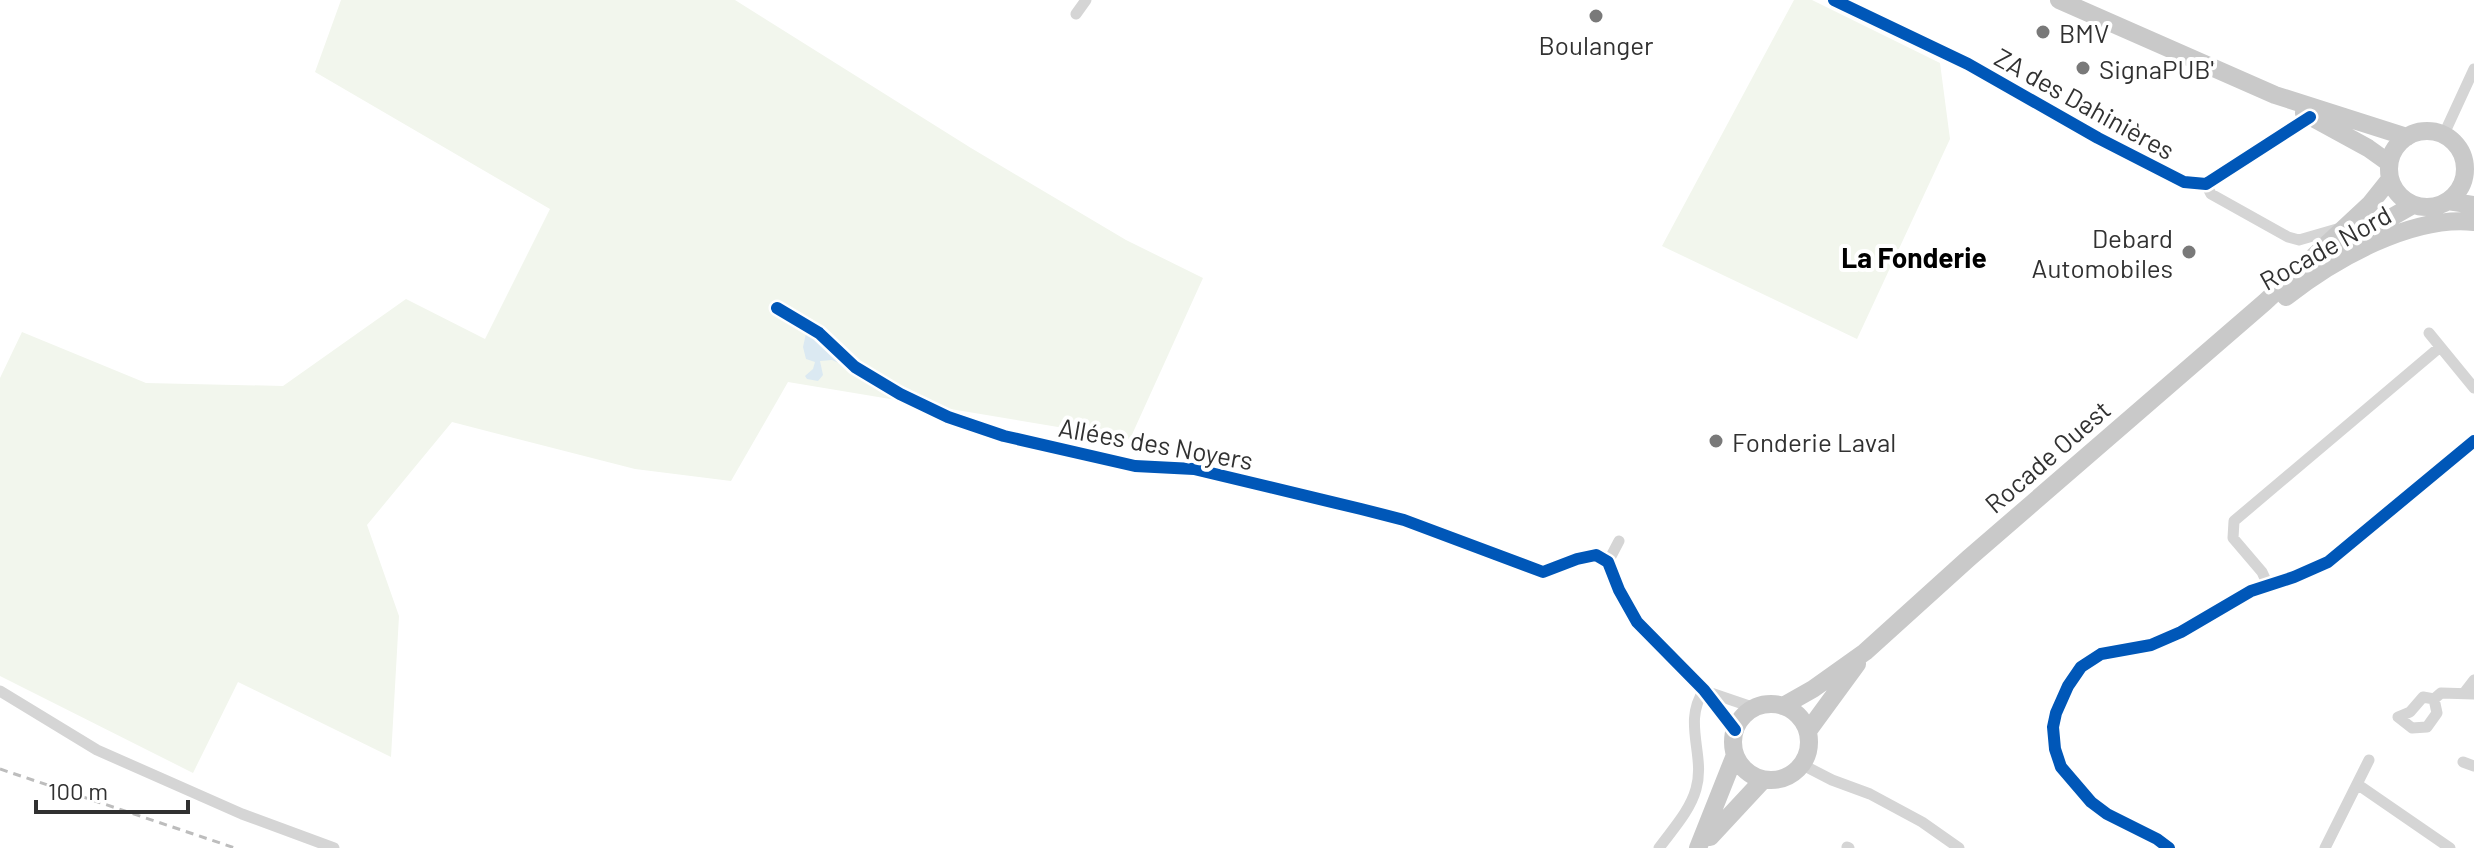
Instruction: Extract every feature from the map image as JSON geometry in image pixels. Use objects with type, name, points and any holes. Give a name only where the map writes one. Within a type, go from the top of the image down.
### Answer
[{"type":"main road","points":[[2059,0],[2275,95],[2407,137]]},
{"type":"main road","points":[[2275,95],[2368,148],[2390,171],[2395,190],[2413,205],[2437,206],[2448,201],[2458,193],[2470,171],[2460,149],[2444,134],[2432,131],[2419,131],[2398,143],[2390,171]]},
{"type":"main road","name":"Rocade Ouest","points":[[1783,706],[1865,652],[2265,302],[2370,204],[2390,171]]},
{"type":"main road","points":[[2448,201],[2474,205]]},
{"type":"main road","name":"Rocade Ouest","points":[[2265,302],[2357,237],[2413,205]]},
{"type":"main road","name":"Rocade Nord","points":[[2249,316],[2271,309],[2305,282],[2391,235],[2415,226],[2474,222]]},
{"type":"main road","name":"Rocade Ouest","points":[[1808,731],[1865,652]]},
{"type":"main road","points":[[1783,706],[1803,720],[1810,743],[1803,765],[1785,778],[1763,780],[1741,767],[1733,743],[1735,730],[1739,721],[1755,708],[1783,706]]},
{"type":"main road","points":[[1699,848],[1735,755]]},
{"type":"main road","points":[[1699,848],[1763,780]]},
{"type":"street","points":[[1076,14],[1086,0]]},
{"type":"street","name":"ZA des Dahinières","points":[[1834,0],[1965,63],[2184,182],[2206,184],[2211,194],[2288,237],[2299,240],[2348,225]]},
{"type":"street","points":[[2444,134],[2474,69]]},
{"type":"street","points":[[2206,184],[2310,117]]},
{"type":"street","name":"Allées des Noyers","points":[[777,308],[819,333],[855,367],[900,394],[948,417],[1004,436],[1135,466],[1194,469],[1361,509],[1404,520],[1543,572],[1596,555],[1608,562]]},
{"type":"street","points":[[2429,333],[2474,388]]},
{"type":"street","points":[[2268,585],[2262,572],[2233,538],[2234,521],[2440,347]]},
{"type":"street","points":[[2169,848],[2091,802],[2061,767],[2053,727],[2068,686],[2081,667],[2101,654],[2151,645],[2181,632],[2251,591],[2328,562],[2474,441]]},
{"type":"street","points":[[1619,541],[1608,562],[1637,622],[1704,690],[1735,730]]},
{"type":"street","points":[[2434,699],[2441,693],[2469,693],[2474,680]]},
{"type":"street","points":[[1704,690],[1755,708]]},
{"type":"street","points":[[1659,848],[1687,810],[1696,790],[1697,745],[1693,712],[1704,690]]},
{"type":"street","points":[[0,691],[97,750],[242,814],[334,848]]},
{"type":"street","points":[[2325,848],[2369,760]]},
{"type":"street","points":[[1803,765],[1870,794],[1922,822],[1959,848]]},
{"type":"street","points":[[2357,784],[2450,848]]},
{"type":"shaded area","points":[[341,0],[735,0],[971,148],[1126,240],[1203,278],[1130,439],[788,382],[731,481],[635,469],[452,422],[367,525],[399,616],[391,757],[238,682],[193,773],[0,676],[0,378],[22,332],[146,383],[283,386],[406,299],[485,339],[550,209],[315,72]]},
{"type":"shaded area","points":[[1794,0],[1812,0],[1940,63],[1950,139],[1857,339],[1662,246]]},
{"type":"shaded area","points":[[807,329],[844,359],[843,365],[832,360],[820,361],[823,375],[818,381],[805,376],[813,369],[815,362],[806,359],[803,347]]},
{"type":"railway","points":[[0,769],[235,848]]},
{"type":"cycle path","points":[[1834,0],[1968,64],[2098,138],[2184,182],[2206,184],[2310,117]]},
{"type":"cycle path","points":[[777,308],[819,333],[855,367],[900,394],[948,417],[1004,436],[1135,466],[1194,469],[1361,509],[1404,520],[1543,572],[1596,555],[1608,562],[1637,622],[1704,690],[1735,730]]},
{"type":"cycle path","points":[[2169,848],[2107,814],[2091,802],[2061,767],[2053,727],[2068,686],[2081,667],[2101,654],[2151,645],[2181,632],[2251,591],[2328,562],[2474,441]]},
{"type":"place","name":"Boulanger","points":[[1596,16]]},
{"type":"place","name":"BMV","points":[[2043,32]]},
{"type":"place","name":"SignaPUB'","points":[[2083,68]]},
{"type":"place","name":"Debard Automobiles","points":[[2189,252]]},
{"type":"place","name":"Fonderie Laval","points":[[1716,441]]},
{"type":"district","name":"La Fonderie","points":[[1914,257]]}]
